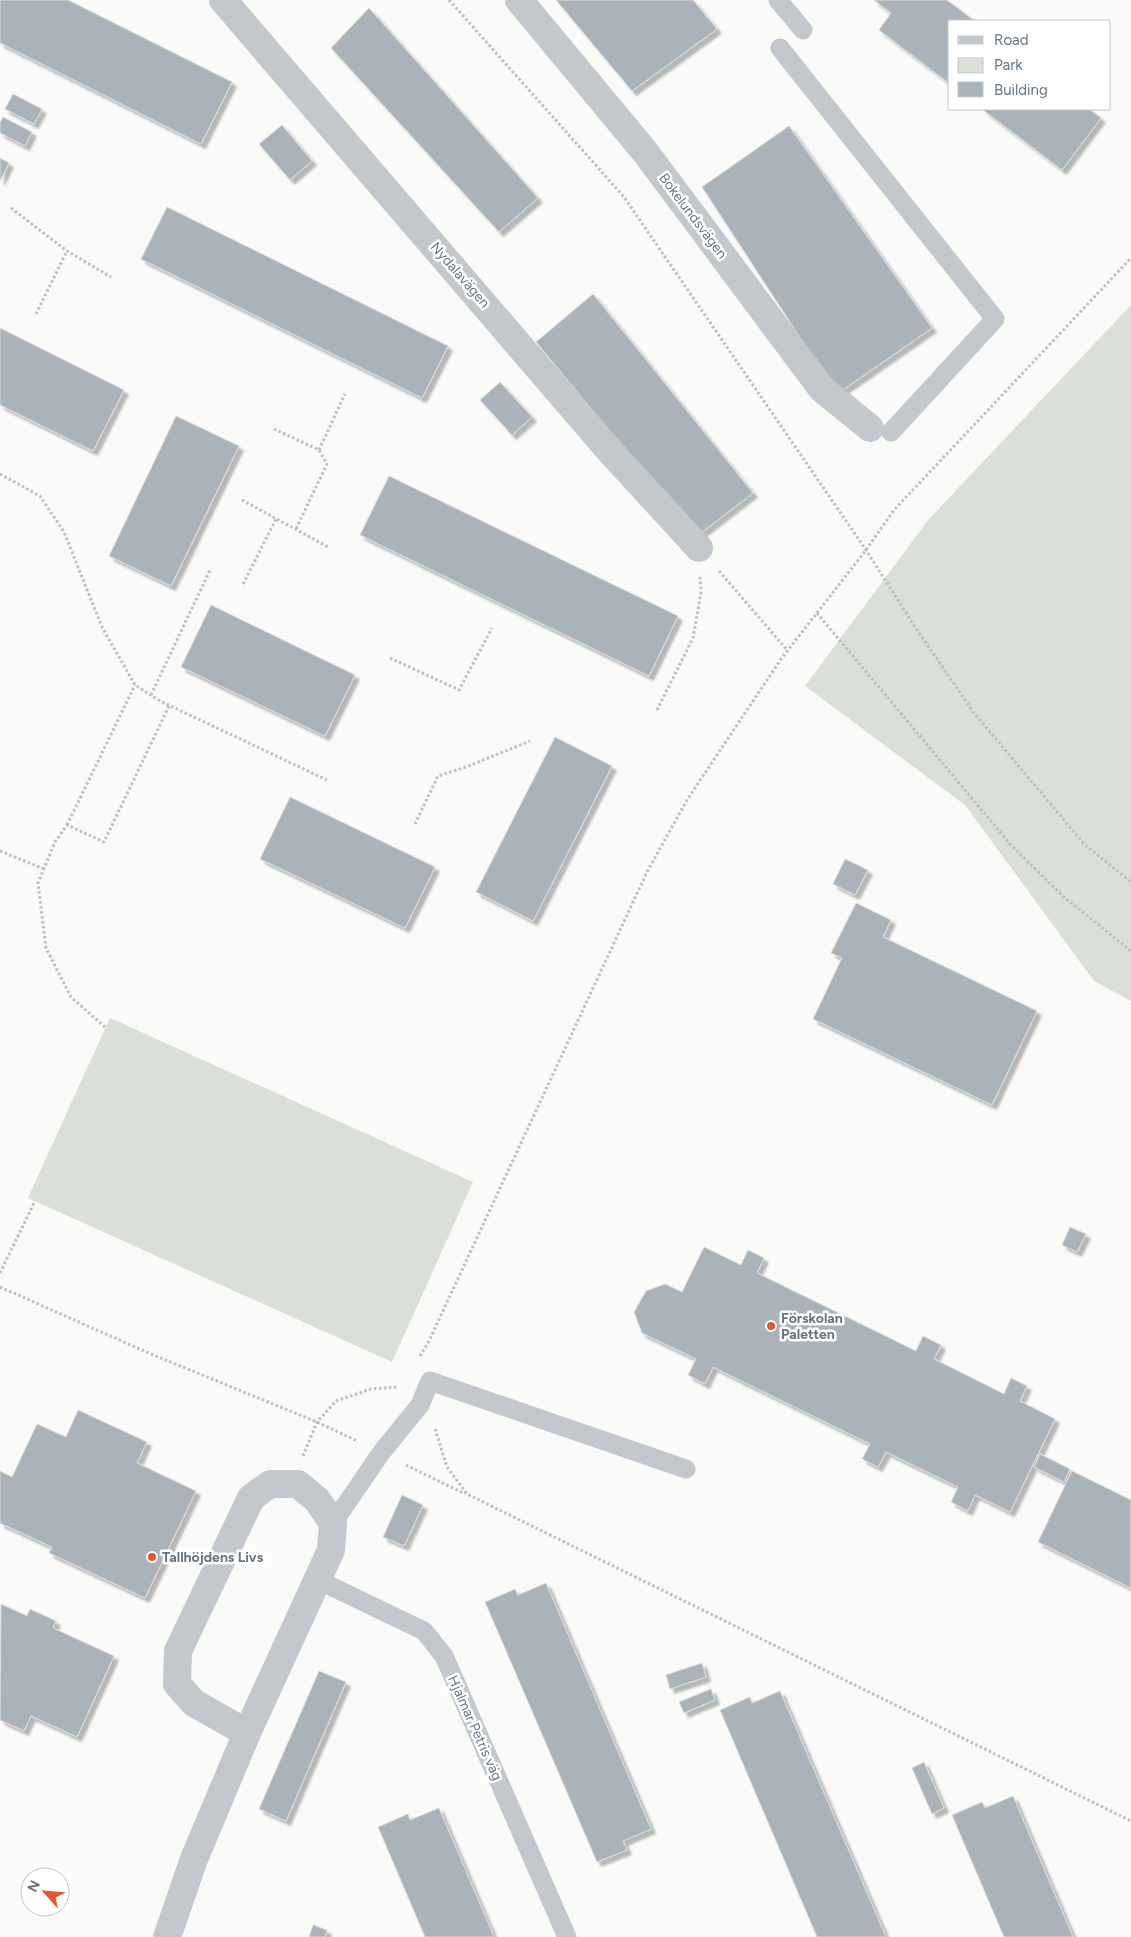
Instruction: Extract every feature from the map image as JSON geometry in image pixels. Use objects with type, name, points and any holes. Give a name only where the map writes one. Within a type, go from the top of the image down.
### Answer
[{"type":"street","name":"Nydalavägen","points":[[223,0],[608,449],[699,548]]},
{"type":"street","name":"Bokelundsvägen","points":[[519,0],[646,153],[822,389],[881,430]]},
{"type":"street","points":[[167,1937],[194,1859],[247,1733],[331,1550],[333,1523],[317,1500],[298,1484],[270,1484],[251,1498],[178,1651],[177,1684],[194,1703],[247,1733]]},
{"type":"lane","points":[[778,0],[803,30]]},
{"type":"lane","points":[[780,48],[995,319],[881,430]]},
{"type":"lane","points":[[333,1523],[381,1453],[420,1405],[430,1381],[686,1469]]},
{"type":"lane","name":"Hjalmar Petris väg","points":[[318,1580],[406,1621],[424,1631],[435,1642],[444,1656],[567,1937]]},
{"type":"path","points":[[449,0],[624,197],[866,550],[915,627],[974,713],[1085,844],[1131,882]]},
{"type":"path","points":[[11,208],[67,251],[111,276]]},
{"type":"path","points":[[36,314],[67,251]]},
{"type":"path","points":[[415,1364],[429,1340],[647,872],[686,800],[788,651],[866,550],[894,510],[1131,258]]},
{"type":"path","points":[[319,450],[345,394]]},
{"type":"path","points":[[274,429],[319,450],[326,464],[296,529]]},
{"type":"path","points":[[0,474],[40,496],[64,532],[102,627],[135,685],[169,706],[328,780]]},
{"type":"path","points":[[242,500],[330,548]]},
{"type":"path","points":[[243,584],[276,519]]},
{"type":"path","points":[[699,548],[788,651]]},
{"type":"path","points":[[657,710],[693,638],[700,593],[699,548]]},
{"type":"path","points":[[151,696],[211,568]]},
{"type":"path","points":[[817,613],[1011,845],[1065,898],[1131,951]]},
{"type":"path","points":[[390,658],[459,690],[492,628]]},
{"type":"path","points":[[105,1027],[71,997],[46,948],[38,883],[55,842],[67,825],[135,685]]},
{"type":"path","points":[[67,825],[104,842],[169,706]]},
{"type":"path","points":[[414,824],[438,776],[466,767],[530,741]]},
{"type":"path","points":[[0,851],[44,869]]},
{"type":"path","points":[[0,1273],[35,1201]]},
{"type":"path","points":[[0,1287],[151,1354],[317,1422],[1131,1821]]},
{"type":"path","points":[[298,1484],[304,1451],[317,1422],[336,1401],[371,1389],[401,1387],[430,1414],[447,1467],[467,1494]]},
{"type":"green space","points":[[1131,305],[1131,1001],[1094,981],[965,805],[805,686],[929,519]]},
{"type":"green space","points":[[110,1018],[473,1182],[392,1362],[28,1198]]},
{"type":"building","points":[[0,0],[68,0],[232,82],[201,144],[0,43]]},
{"type":"building","points":[[556,0],[693,0],[717,29],[632,91]]},
{"type":"building","points":[[874,0],[947,0],[974,20],[948,20],[948,82],[879,30],[891,13]]},
{"type":"building","points":[[369,8],[538,198],[499,232],[331,48]]},
{"type":"building","points":[[13,94],[42,109],[34,124],[5,109]]},
{"type":"building","points":[[983,110],[1090,110],[1101,118],[1062,170]]},
{"type":"building","points":[[3,117],[32,132],[25,146],[0,133],[0,123]]},
{"type":"building","points":[[282,125],[312,161],[290,180],[259,144]]},
{"type":"building","points":[[789,126],[932,328],[837,394],[702,187]]},
{"type":"building","points":[[0,158],[9,163],[0,181]]},
{"type":"building","points":[[167,207],[448,346],[422,398],[141,259]]},
{"type":"building","points":[[593,294],[753,493],[697,536],[536,342]]},
{"type":"building","points":[[0,328],[124,390],[93,451],[0,405]]},
{"type":"building","points":[[500,382],[532,417],[512,435],[480,400]]},
{"type":"building","points":[[176,416],[239,446],[171,586],[109,556]]},
{"type":"building","points":[[389,476],[678,616],[649,676],[360,535]]},
{"type":"building","points":[[211,605],[355,675],[325,736],[181,667]]},
{"type":"building","points":[[555,737],[612,766],[533,921],[476,892]]},
{"type":"building","points":[[290,797],[435,867],[405,928],[260,859]]},
{"type":"building","points":[[845,859],[868,870],[855,895],[833,884]]},
{"type":"building","points":[[856,903],[891,920],[883,937],[1037,1011],[992,1105],[813,1019],[842,958],[831,953]]},
{"type":"building","points":[[1070,1227],[1086,1234],[1077,1252],[1062,1245]]},
{"type":"building","points":[[704,1247],[741,1265],[748,1250],[764,1258],[757,1273],[916,1351],[923,1336],[941,1345],[934,1359],[1004,1394],[1011,1378],[1027,1386],[1020,1401],[1055,1419],[1010,1512],[975,1495],[968,1511],[951,1502],[958,1487],[886,1452],[878,1467],[862,1459],[870,1444],[713,1367],[705,1384],[688,1375],[696,1359],[642,1333],[634,1312],[646,1291],[665,1284],[682,1292]]},
{"type":"building","points":[[78,1410],[147,1442],[137,1463],[196,1491],[145,1598],[49,1553],[52,1547],[0,1523],[0,1471],[12,1477],[37,1424],[66,1437]]},
{"type":"building","points":[[1040,1454],[1070,1469],[1064,1482],[1034,1467]]},
{"type":"building","points":[[1072,1471],[1131,1500],[1131,1588],[1038,1542]]},
{"type":"building","points":[[402,1495],[423,1505],[404,1546],[383,1537]]},
{"type":"building","points":[[546,1583],[651,1829],[623,1841],[627,1850],[597,1862],[485,1602],[515,1589],[518,1595]]},
{"type":"building","points":[[1,1604],[27,1616],[30,1609],[56,1621],[53,1628],[114,1656],[77,1737],[31,1716],[24,1731],[0,1720]]},
{"type":"building","points":[[702,1663],[706,1677],[670,1689],[666,1675]]},
{"type":"building","points":[[319,1671],[346,1682],[286,1821],[259,1809]]},
{"type":"building","points":[[711,1689],[715,1700],[684,1713],[679,1702]]},
{"type":"building","points":[[780,1691],[886,1937],[817,1937],[720,1710],[750,1697],[752,1703]]},
{"type":"building","points":[[924,1762],[944,1808],[932,1814],[912,1768]]},
{"type":"building","points":[[1013,1796],[1073,1937],[1004,1937],[952,1815],[982,1802],[985,1808]]},
{"type":"building","points":[[439,1808],[494,1937],[425,1937],[378,1827],[408,1814],[410,1820]]},
{"type":"building","points":[[313,1925],[327,1930],[325,1937],[309,1937]]},
{"type":"place","name":"Förskolan Paletten","points":[[771,1326]]},
{"type":"place","name":"Tallhöjdens Livs","points":[[152,1557]]}]
